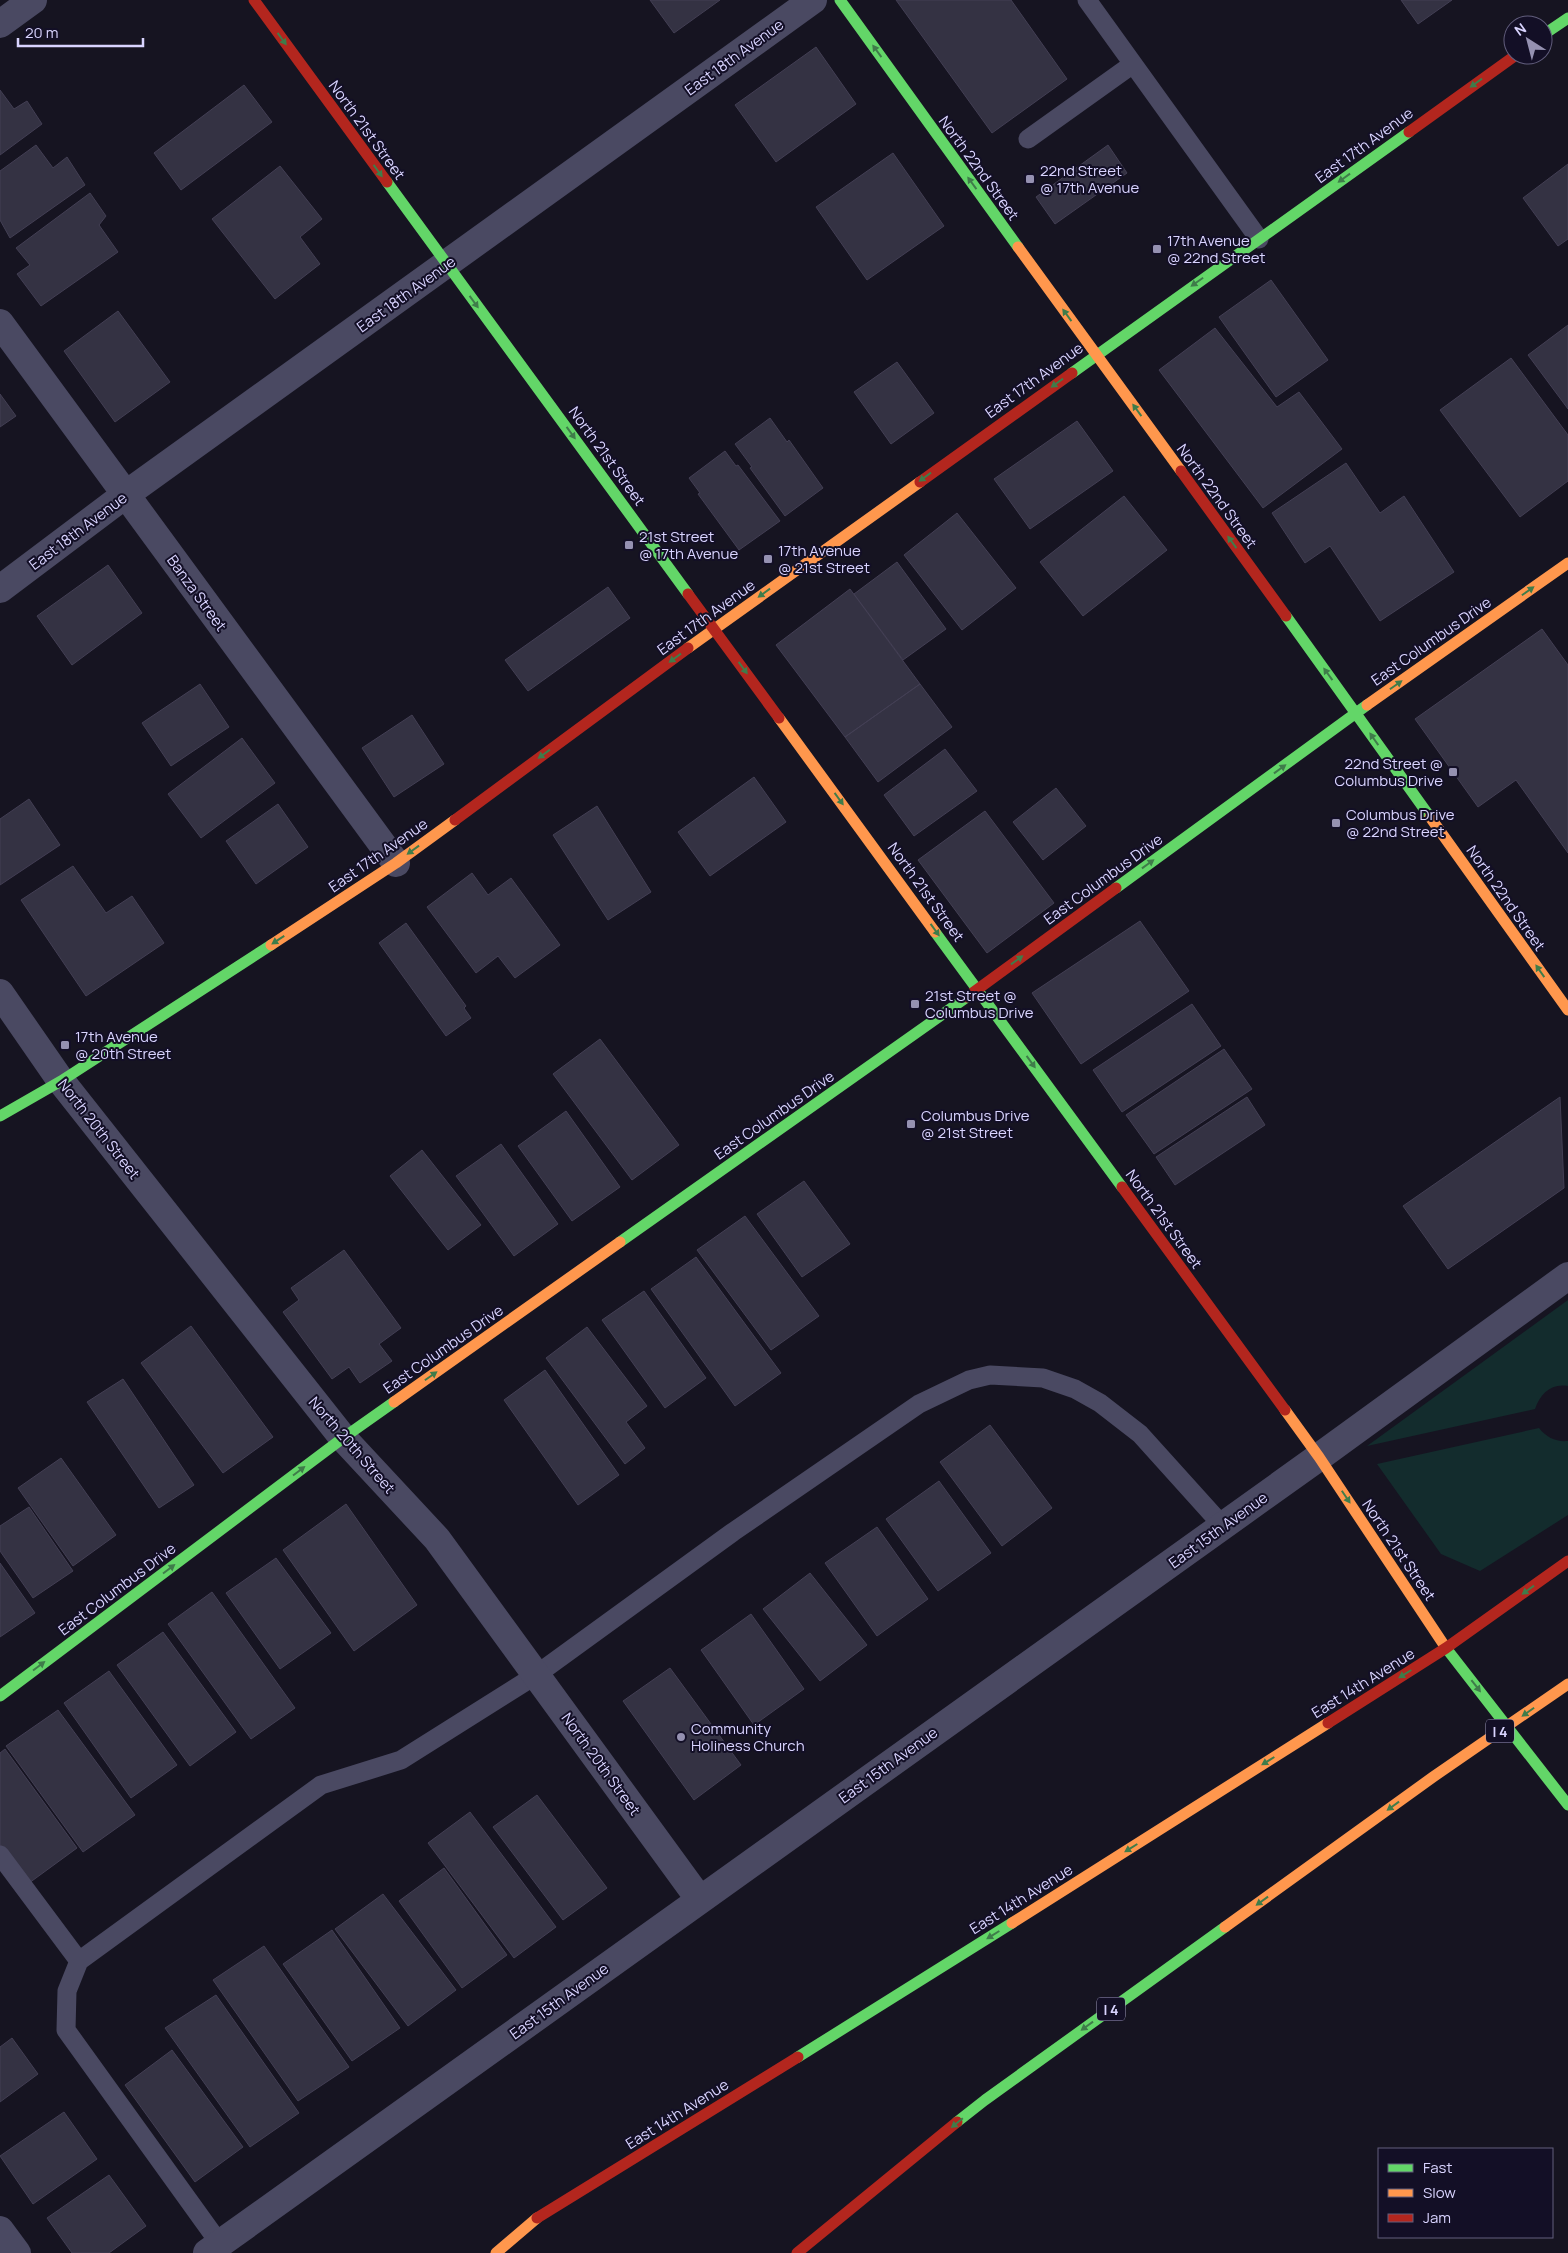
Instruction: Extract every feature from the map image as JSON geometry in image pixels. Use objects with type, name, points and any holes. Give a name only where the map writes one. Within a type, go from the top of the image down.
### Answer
[{"type":"main road","name":"North 21st Street","points":[[254,0],[1319,1457],[1446,1648],[1568,1805]]},
{"type":"main road","name":"North 22nd Street","points":[[840,0],[1356,713],[1568,1010]]},
{"type":"main road","points":[[1553,29],[1568,18]]},
{"type":"main road","name":"East 17th Avenue","points":[[0,1116],[61,1081],[396,863],[714,629],[1503,64]]},
{"type":"main road","name":"East Columbus Drive","points":[[0,1696],[342,1438],[978,989],[1356,713],[1568,563]]},
{"type":"main road","name":"East 14th Avenue","points":[[483,2253],[915,1984],[1446,1648],[1568,1561]]},
{"type":"main road","name":"I 4","points":[[797,2253],[985,2100],[1433,1777],[1568,1684]]},
{"type":"main road","points":[[496,2253],[538,2218]]},
{"type":"street","points":[[0,24],[33,0]]},
{"type":"street","name":"East 18th Avenue","points":[[0,589],[125,495],[813,0]]},
{"type":"street","name":"Banza Street","points":[[0,323],[396,863]]},
{"type":"street","name":"North 20th Street","points":[[0,993],[61,1081],[342,1438],[437,1538],[700,1900]]},
{"type":"street","name":"East 15th Avenue","points":[[214,2248],[1319,1457],[1568,1276]]},
{"type":"street","points":[[0,2230],[17,2253]]},
{"type":"lane","points":[[1088,0],[1258,238]]},
{"type":"lane","points":[[1028,139],[1133,64]]},
{"type":"lane","points":[[214,2248],[66,2030],[67,1991],[79,1961],[322,1785],[401,1760],[536,1675],[733,1532],[919,1404],[969,1380],[990,1376],[1043,1378],[1075,1389],[1100,1403],[1140,1434],[1222,1526]]},
{"type":"lane","points":[[0,1855],[79,1961]]},
{"type":"green space","points":[[1568,1300],[1568,1386],[1551,1388],[1543,1394],[1535,1409],[1367,1446]]},
{"type":"green space","points":[[1539,1428],[1552,1439],[1568,1441],[1568,1515],[1480,1571],[1441,1554],[1377,1464]]},
{"type":"building","points":[[650,0],[720,0],[674,33]]},
{"type":"building","points":[[896,0],[1011,0],[1067,79],[992,133]]},
{"type":"building","points":[[1401,0],[1452,0],[1418,24]]},
{"type":"building","points":[[816,47],[856,104],[776,162],[735,105]]},
{"type":"building","points":[[244,85],[272,122],[181,190],[154,153]]},
{"type":"building","points":[[0,90],[14,109],[27,101],[42,124],[0,155]]},
{"type":"building","points":[[36,145],[53,168],[67,157],[85,185],[10,238],[0,220],[0,171]]},
{"type":"building","points":[[1108,145],[1127,173],[1055,224],[1036,197]]},
{"type":"building","points":[[893,153],[944,226],[867,280],[816,207]]},
{"type":"building","points":[[1568,164],[1568,239],[1558,246],[1523,198]]},
{"type":"building","points":[[280,166],[322,219],[300,237],[320,264],[275,299],[212,219]]},
{"type":"building","points":[[90,193],[106,216],[99,225],[118,252],[41,306],[17,274],[30,265],[16,248]]},
{"type":"building","points":[[1271,280],[1328,360],[1276,397],[1219,317]]},
{"type":"building","points":[[118,311],[170,382],[115,422],[64,351]]},
{"type":"building","points":[[1568,325],[1568,409],[1528,355]]},
{"type":"building","points":[[1215,328],[1277,407],[1299,392],[1342,449],[1263,508],[1159,370]]},
{"type":"building","points":[[1511,358],[1568,435],[1568,481],[1520,517],[1440,410]]},
{"type":"building","points":[[897,362],[934,413],[891,444],[854,392]]},
{"type":"building","points":[[0,394],[16,416],[0,427]]},
{"type":"building","points":[[770,418],[787,442],[789,440],[823,488],[785,516],[735,444]]},
{"type":"building","points":[[1077,421],[1113,471],[1030,529],[994,479]]},
{"type":"building","points":[[725,451],[736,466],[738,465],[780,521],[739,550],[698,494],[700,493],[689,478]]},
{"type":"building","points":[[1346,463],[1380,513],[1404,496],[1454,572],[1380,621],[1330,546],[1305,563],[1272,513]]},
{"type":"building","points":[[1124,496],[1167,550],[1083,616],[1040,562]]},
{"type":"building","points":[[957,513],[1016,588],[962,630],[904,555]]},
{"type":"building","points":[[897,562],[946,629],[903,660],[854,594]]},
{"type":"building","points":[[108,565],[142,613],[72,665],[37,616]]},
{"type":"building","points":[[608,587],[630,618],[528,691],[505,660]]},
{"type":"building","points":[[850,589],[920,684],[845,737],[776,645]]},
{"type":"building","points":[[1542,629],[1568,665],[1568,853],[1516,780],[1478,807],[1415,719]]},
{"type":"building","points":[[200,684],[229,727],[171,766],[142,723]]},
{"type":"building","points":[[920,684],[952,727],[878,782],[845,737]]},
{"type":"building","points":[[412,715],[444,764],[394,797],[362,748]]},
{"type":"building","points":[[242,738],[275,783],[201,838],[168,794]]},
{"type":"building","points":[[945,749],[977,791],[914,836],[884,795]]},
{"type":"building","points":[[754,777],[786,822],[710,876],[678,832]]},
{"type":"building","points":[[1056,788],[1086,826],[1043,860],[1013,822]]},
{"type":"building","points":[[29,799],[60,845],[0,885],[0,819]]},
{"type":"building","points":[[278,804],[308,847],[256,884],[226,841]]},
{"type":"building","points":[[597,806],[651,892],[608,920],[553,835]]},
{"type":"building","points":[[985,811],[1054,903],[987,953],[918,860]]},
{"type":"building","points":[[73,866],[106,913],[132,896],[164,943],[86,996],[21,900]]},
{"type":"building","points":[[472,873],[488,895],[511,878],[560,945],[515,978],[498,956],[476,973],[427,907]]},
{"type":"building","points":[[1140,921],[1189,991],[1081,1064],[1032,993]]},
{"type":"building","points":[[406,923],[466,1006],[464,1008],[471,1018],[446,1036],[379,943]]},
{"type":"building","points":[[1192,1004],[1221,1046],[1122,1112],[1093,1070]]},
{"type":"building","points":[[600,1039],[679,1145],[632,1180],[553,1074]]},
{"type":"building","points":[[1224,1049],[1252,1089],[1154,1154],[1126,1115]]},
{"type":"building","points":[[1247,1097],[1265,1125],[1175,1185],[1156,1157]]},
{"type":"building","points":[[1560,1097],[1564,1188],[1448,1269],[1403,1206]]},
{"type":"building","points":[[566,1111],[620,1187],[572,1221],[518,1146]]},
{"type":"building","points":[[501,1144],[558,1224],[514,1256],[456,1176]]},
{"type":"building","points":[[422,1150],[481,1225],[448,1250],[390,1176]]},
{"type":"building","points":[[804,1181],[850,1244],[802,1277],[757,1214]]},
{"type":"building","points":[[745,1216],[819,1316],[771,1350],[697,1250]]},
{"type":"building","points":[[344,1250],[401,1328],[379,1344],[392,1361],[360,1383],[349,1367],[332,1379],[283,1312],[299,1300],[291,1288]]},
{"type":"building","points":[[696,1257],[781,1373],[735,1406],[651,1289]]},
{"type":"building","points":[[644,1291],[706,1378],[665,1408],[602,1320]]},
{"type":"building","points":[[191,1326],[273,1437],[223,1473],[141,1363]]},
{"type":"building","points":[[587,1327],[647,1406],[626,1422],[645,1448],[625,1464],[546,1358]]},
{"type":"building","points":[[545,1370],[619,1475],[578,1505],[504,1400]]},
{"type":"building","points":[[123,1379],[194,1485],[159,1508],[87,1402]]},
{"type":"building","points":[[990,1425],[1052,1508],[1002,1546],[940,1462]]},
{"type":"building","points":[[61,1458],[116,1535],[73,1566],[18,1488]]},
{"type":"building","points":[[939,1481],[991,1553],[938,1591],[886,1519]]},
{"type":"building","points":[[346,1504],[417,1605],[354,1651],[283,1550]]},
{"type":"building","points":[[29,1507],[73,1571],[33,1598],[0,1551],[0,1526]]},
{"type":"building","points":[[877,1527],[928,1599],[877,1636],[825,1563]]},
{"type":"building","points":[[276,1558],[331,1633],[280,1669],[226,1593]]},
{"type":"building","points":[[0,1563],[35,1613],[0,1637]]},
{"type":"building","points":[[810,1573],[867,1645],[820,1681],[763,1609]]},
{"type":"building","points":[[212,1592],[295,1708],[251,1739],[168,1624]]},
{"type":"building","points":[[751,1614],[804,1689],[754,1725],[701,1650]]},
{"type":"building","points":[[163,1632],[236,1732],[190,1766],[117,1665]]},
{"type":"building","points":[[670,1668],[741,1765],[694,1800],[623,1701]]},
{"type":"building","points":[[109,1671],[177,1765],[131,1798],[64,1703]]},
{"type":"building","points":[[58,1710],[135,1815],[83,1852],[6,1746]]},
{"type":"building","points":[[5,1749],[77,1848],[25,1886],[0,1852],[0,1753]]},
{"type":"building","points":[[537,1795],[607,1888],[563,1920],[493,1827]]},
{"type":"building","points":[[470,1812],[556,1927],[514,1958],[428,1843]]},
{"type":"building","points":[[444,1868],[507,1955],[462,1988],[399,1901]]},
{"type":"building","points":[[383,1894],[456,1990],[408,2026],[335,1929]]},
{"type":"building","points":[[332,1930],[400,2028],[352,2061],[283,1964]]},
{"type":"building","points":[[264,1946],[349,2067],[298,2101],[213,1980]]},
{"type":"building","points":[[216,1995],[299,2113],[250,2147],[165,2028]]},
{"type":"building","points":[[12,2038],[38,2074],[0,2102],[0,2047]]},
{"type":"building","points":[[172,2050],[243,2147],[195,2182],[125,2085]]},
{"type":"building","points":[[64,2112],[97,2159],[33,2204],[0,2156]]},
{"type":"building","points":[[109,2175],[146,2226],[109,2253],[72,2253],[47,2218]]},
{"type":"traffic: fast","points":[[840,0],[1018,247]]},
{"type":"traffic: fast","points":[[1553,28],[1568,18]]},
{"type":"traffic: fast","points":[[1072,373],[1409,132]]},
{"type":"traffic: fast","points":[[387,182],[688,594]]},
{"type":"traffic: fast","points":[[1286,616],[1430,817]]},
{"type":"traffic: fast","points":[[1116,888],[1367,705]]},
{"type":"traffic: fast","points":[[935,932],[1122,1187]]},
{"type":"traffic: fast","points":[[0,1116],[61,1081],[271,945]]},
{"type":"traffic: fast","points":[[620,1242],[967,997]]},
{"type":"traffic: fast","points":[[0,1696],[343,1438],[394,1402]]},
{"type":"traffic: fast","points":[[1446,1648],[1568,1805]]},
{"type":"traffic: fast","points":[[798,2057],[1012,1923]]},
{"type":"traffic: fast","points":[[957,2122],[1225,1927]]},
{"type":"traffic: slow","points":[[1018,247],[1181,471]]},
{"type":"traffic: slow","points":[[688,648],[920,482]]},
{"type":"traffic: slow","points":[[1367,705],[1568,563]]},
{"type":"traffic: slow","points":[[779,718],[935,932]]},
{"type":"traffic: slow","points":[[1430,817],[1568,1010]]},
{"type":"traffic: slow","points":[[271,945],[396,863],[455,820]]},
{"type":"traffic: slow","points":[[394,1402],[620,1242]]},
{"type":"traffic: slow","points":[[1285,1410],[1319,1457],[1446,1648]]},
{"type":"traffic: slow","points":[[1225,1927],[1433,1777],[1568,1684]]},
{"type":"traffic: slow","points":[[1012,1923],[1328,1723]]},
{"type":"traffic: slow","points":[[496,2253],[537,2218]]},
{"type":"traffic: jam","points":[[254,0],[387,182]]},
{"type":"traffic: jam","points":[[1409,132],[1503,64]]},
{"type":"traffic: jam","points":[[920,482],[1072,373]]},
{"type":"traffic: jam","points":[[1181,471],[1286,616]]},
{"type":"traffic: jam","points":[[688,594],[779,718]]},
{"type":"traffic: jam","points":[[455,820],[688,648]]},
{"type":"traffic: jam","points":[[967,997],[1116,888]]},
{"type":"traffic: jam","points":[[1122,1187],[1285,1410]]},
{"type":"traffic: jam","points":[[1328,1723],[1446,1648],[1568,1561]]},
{"type":"traffic: jam","points":[[537,2218],[798,2057]]},
{"type":"traffic: jam","points":[[797,2253],[957,2122]]},
{"type":"place","name":"22nd Street @ 17th Avenue","points":[[1030,179]]},
{"type":"place","name":"17th Avenue @ 22nd Street","points":[[1157,249]]},
{"type":"place","name":"21st Street @ 17th Avenue","points":[[629,545]]},
{"type":"place","name":"17th Avenue @ 21st Street","points":[[768,559]]},
{"type":"place","name":"22nd Street @ Columbus Drive","points":[[1453,772]]},
{"type":"place","name":"Columbus Drive @ 22nd Street","points":[[1336,823]]},
{"type":"place","name":"21st Street @ Columbus Drive","points":[[915,1004]]},
{"type":"place","name":"17th Avenue @ 20th Street","points":[[65,1045]]},
{"type":"place","name":"Columbus Drive @ 21st Street","points":[[911,1124]]},
{"type":"place","name":"Community Holiness Church","points":[[681,1737]]}]
